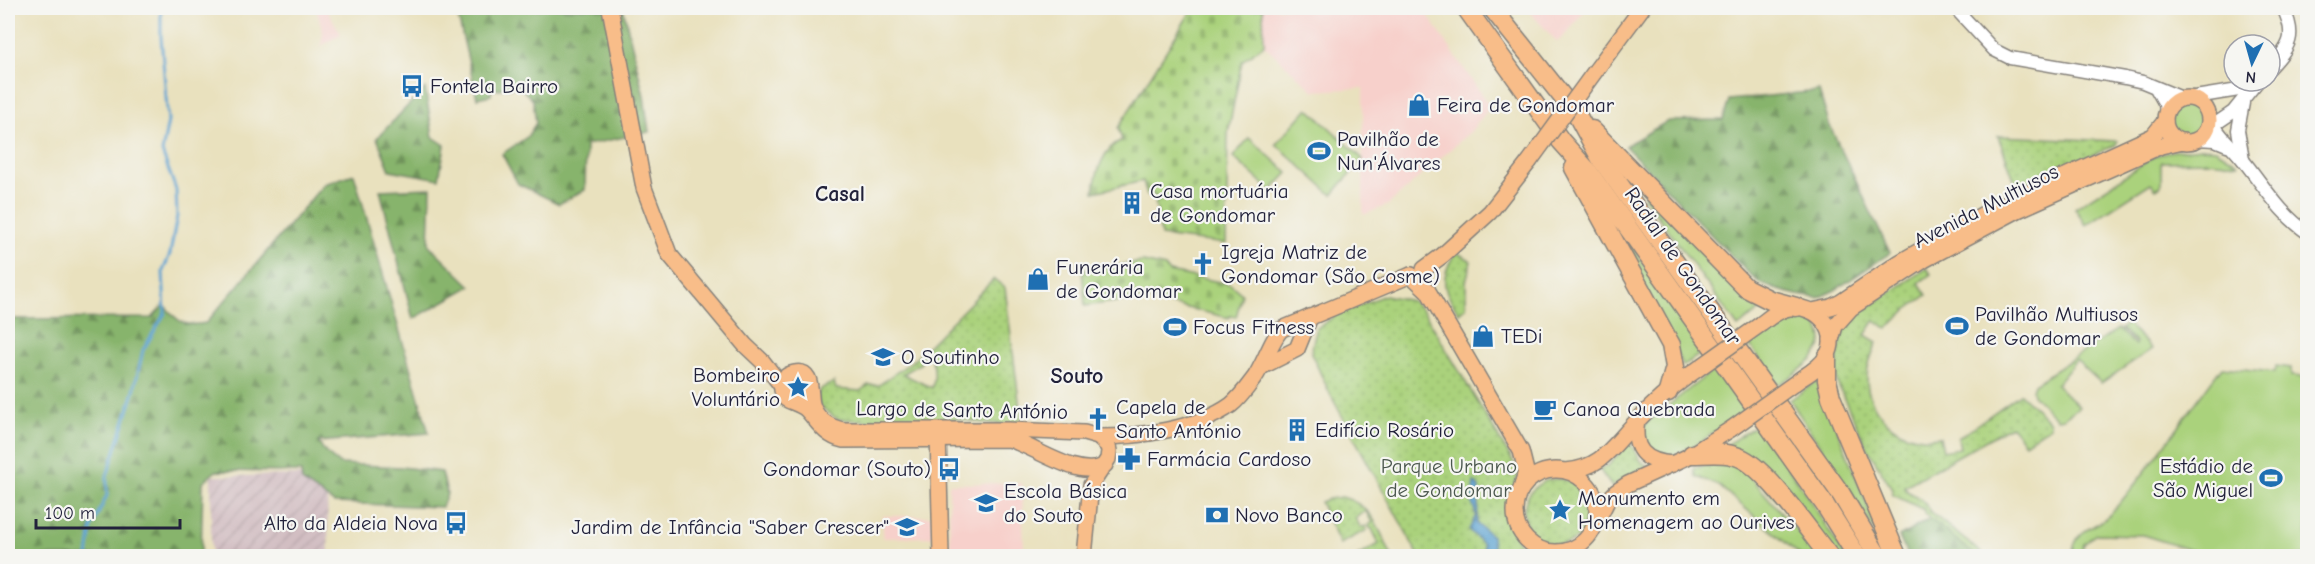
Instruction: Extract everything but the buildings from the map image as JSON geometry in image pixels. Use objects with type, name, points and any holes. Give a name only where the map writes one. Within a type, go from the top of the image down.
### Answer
[{"type":"highway","name":"Radial de Gondomar","points":[[1466,8],[1561,141],[1594,179],[1818,495],[1857,556]]},
{"type":"highway","name":"Radial de Gondomar","points":[[1492,8],[1577,115],[1601,159],[1841,494],[1878,556]]},
{"type":"highway","points":[[1577,115],[1746,288],[1770,300],[1804,309]]},
{"type":"highway","points":[[1561,141],[1671,345],[1675,367],[1668,392]]},
{"type":"highway","points":[[1829,348],[1827,380],[1831,397],[1898,556]]},
{"type":"highway","points":[[1692,454],[1724,453],[1742,458],[1761,471],[1829,556]]},
{"type":"main road","points":[[609,8],[644,188],[669,254],[738,337],[786,380]]},
{"type":"main road","points":[[1084,556],[1091,485],[1122,446],[1142,435],[1200,420],[1223,410],[1240,396],[1261,367],[1279,331],[1310,317],[1421,279],[1443,255],[1490,212],[1642,8]]},
{"type":"main road","points":[[2185,98],[2203,104],[2202,130],[2171,135],[2165,117],[2175,101],[2185,98]]},
{"type":"main road","name":"Avenida Multiusos","points":[[1637,420],[1688,376],[1785,309],[1831,308],[1900,262],[1987,212],[2154,136],[2165,117]]},
{"type":"main road","name":"Avenida Multiusos","points":[[1829,348],[1835,326],[1848,311],[1924,260],[2018,210],[2202,130]]},
{"type":"main road","points":[[1421,279],[1521,450],[1536,465],[1578,476],[1591,490],[1598,509],[1594,528],[1582,543],[1566,555],[1546,552],[1534,547],[1524,538],[1518,527],[1515,514],[1516,502],[1526,471],[1521,450]]},
{"type":"main road","points":[[1588,556],[1587,546],[1594,528],[1607,501],[1616,492],[1692,454],[1731,429],[1802,378],[1829,348],[1826,323],[1804,309]]},
{"type":"main road","points":[[1261,367],[1297,349],[1310,317]]},
{"type":"main road","points":[[1285,328],[1297,331],[1300,339]]},
{"type":"main road","points":[[1275,340],[1280,350],[1287,353]]},
{"type":"main road","points":[[801,373],[806,376],[811,390],[806,399],[797,403],[786,399],[786,380],[801,373]]},
{"type":"main road","name":"Largo de Santo António","points":[[811,390],[812,405],[821,419],[830,427],[843,430],[1010,439],[1024,443],[1070,466],[1093,470],[1107,462]]},
{"type":"main road","name":"Largo de Santo António","points":[[797,403],[806,408],[816,423],[834,438],[843,440],[938,434],[1076,433],[1098,437],[1142,435]]},
{"type":"main road","points":[[1521,490],[1529,480],[1540,473],[1589,467],[1608,454],[1637,420]]},
{"type":"main road","points":[[1637,420],[1635,432],[1637,445],[1644,454],[1652,460],[1673,464]]},
{"type":"main road","points":[[938,434],[941,556]]},
{"type":"main road","points":[[1098,437],[1108,446],[1107,462]]},
{"type":"street","points":[[1955,8],[1994,50],[2010,58],[2125,78],[2185,98],[2222,93]]},
{"type":"street","points":[[2282,54],[2288,47],[2291,36],[2289,20],[2283,8]]},
{"type":"street","points":[[2154,86],[2162,95],[2165,117]]},
{"type":"street","points":[[2202,130],[2234,112],[2249,93]]},
{"type":"street","points":[[2243,102],[2238,130],[2244,160]]},
{"type":"street","points":[[2202,130],[2215,140],[2234,149]]},
{"type":"street","points":[[2202,130],[2234,149],[2274,202],[2294,224],[2307,233]]},
{"type":"shaded area","points":[[316,8],[326,8],[341,34],[321,46],[323,32]]},
{"type":"shaded area","points":[[1263,8],[1423,8],[1490,107],[1471,131],[1388,205],[1363,215],[1363,88],[1314,91],[1264,45]]},
{"type":"shaded area","points":[[1526,8],[1587,8],[1557,42]]},
{"type":"shaded area","points":[[315,475],[327,493],[329,556],[211,556],[211,476]]},
{"type":"shaded area","name":"Escola Básica do Souto","points":[[1022,483],[1024,556],[950,556],[949,484]]},
{"type":"shaded area","name":"Jardim de Infância \"Saber Crescer\"","points":[[883,516],[932,516],[932,537],[883,538]]},
{"type":"green space","points":[[456,8],[623,8],[644,96],[649,132],[586,145],[585,190],[559,204],[518,184],[502,154],[527,137],[536,123],[533,100],[519,86],[491,90],[491,95],[477,98]]},
{"type":"green space","points":[[1193,8],[1263,8],[1264,45],[1242,61],[1228,133],[1226,244],[1161,236],[1154,194],[1147,195],[1143,181],[1094,192],[1105,155],[1122,140],[1118,128]]},
{"type":"green space","points":[[425,88],[433,137],[445,145],[439,179],[390,170],[377,138]]},
{"type":"green space","points":[[1819,91],[1829,124],[1890,253],[1835,290],[1818,298],[1797,295],[1760,283],[1625,146],[1668,121],[1723,120],[1729,100]]},
{"type":"green space","points":[[2187,104],[2198,109],[2203,120],[2198,131],[2187,136],[2176,131],[2171,120],[2176,109]]},
{"type":"green space","name":"Pavilhão de Nun'Álvares","points":[[1308,108],[1363,159],[1332,195],[1276,144]]},
{"type":"green space","points":[[1998,136],[2117,141],[2116,145],[2017,187]]},
{"type":"green space","points":[[1249,138],[1288,173],[1271,191],[1233,157]]},
{"type":"green space","points":[[2201,148],[2216,149],[2239,164],[2206,161],[2161,162],[2161,186],[2156,189],[2151,183],[2086,225],[2075,208],[2155,156],[2167,152]]},
{"type":"green space","points":[[354,174],[429,433],[318,442],[326,453],[340,464],[442,472],[447,494],[442,507],[334,503],[302,481],[301,472],[216,471],[203,482],[201,556],[8,556],[8,319],[152,318],[164,305],[173,316],[186,324],[206,323],[324,184]]},
{"type":"green space","points":[[431,188],[429,245],[471,286],[413,319],[380,190]]},
{"type":"green space","points":[[1647,193],[1746,297],[1764,307],[1738,327],[1644,197]]},
{"type":"green space","points":[[1609,214],[1704,351],[1683,366]]},
{"type":"green space","points":[[1456,252],[1471,261],[1466,282],[1466,307],[1459,313],[1449,297],[1445,283],[1447,269]]},
{"type":"green space","points":[[1143,262],[1165,267],[1169,272],[1230,284],[1242,294],[1236,317],[1230,316],[1229,318],[1145,298],[1085,306],[1082,270]]},
{"type":"green space","points":[[1927,268],[1931,274],[1919,283],[1927,295],[1906,310],[1887,329],[1875,320],[1865,335],[1877,342],[1869,364],[1867,378],[1871,400],[1883,418],[1891,426],[1911,436],[1940,437],[1943,451],[1960,448],[1958,438],[2020,394],[2050,422],[2050,426],[2025,443],[2011,426],[1905,486],[1907,491],[1921,499],[1934,515],[1985,556],[1977,556],[1924,514],[1924,510],[1893,495],[1891,487],[1867,448],[1838,385],[1835,371],[1846,325],[1857,314]]},
{"type":"green space","points":[[994,279],[1005,288],[1022,425],[960,419],[930,419],[922,424],[837,419],[821,407],[817,398],[820,389],[834,382],[836,389],[860,391],[868,385],[879,385],[915,359]],"holes":[[[928,353],[934,370],[932,388],[903,374],[921,363],[921,359]]]},
{"type":"green space","name":"Parque Urbano de Gondomar","points":[[1385,295],[1412,301],[1424,312],[1518,470],[1509,507],[1511,525],[1514,534],[1524,548],[1540,556],[1419,556],[1330,394],[1311,353],[1316,329],[1336,315]]},
{"type":"green space","points":[[1798,315],[1810,319],[1818,327],[1822,336],[1821,345],[1817,354],[1810,361],[1778,385],[1749,344],[1785,318]]},
{"type":"green space","points":[[2127,324],[2152,349],[2101,383],[2076,360],[2056,384],[2079,407],[2063,418],[2057,419],[2033,395],[2034,384],[2118,329],[2135,345],[2136,343],[2121,329]]},
{"type":"green space","points":[[2276,366],[2291,368],[2291,376],[2304,377],[2304,380],[2307,380],[2307,556],[2209,556],[2143,535],[2096,534],[2084,544],[2080,556],[2072,556],[2078,538],[2113,511],[2222,367],[2275,372]]},
{"type":"green space","points":[[1717,367],[1746,409],[1716,431],[1677,454],[1665,456],[1654,454],[1644,440],[1643,433],[1646,423]]},
{"type":"green space","points":[[1817,381],[1820,386],[1881,540],[1790,400]]},
{"type":"green space","points":[[1758,424],[1845,556],[1835,556],[1727,450],[1728,444]]},
{"type":"green space","points":[[1629,442],[1641,461],[1649,467],[1624,478],[1612,487],[1599,469],[1608,466]]},
{"type":"green space","points":[[1723,462],[1736,465],[1746,472],[1819,556],[1801,556],[1719,486],[1695,476],[1694,468]]},
{"type":"green space","points":[[1550,479],[1564,479],[1576,484],[1585,493],[1590,512],[1588,525],[1581,536],[1564,545],[1550,545],[1538,540],[1529,531],[1524,519],[1524,505],[1529,493],[1538,484]]},
{"type":"green space","points":[[1342,497],[1362,506],[1369,513],[1392,556],[1358,556],[1379,544],[1368,525],[1372,523],[1366,511],[1355,518],[1361,528],[1365,526],[1367,530],[1340,544],[1320,502]]},
{"type":"green space","points":[[1931,518],[1981,556],[1908,556],[1899,537]]},
{"type":"water","points":[[1474,482],[1479,487],[1477,524],[1492,536],[1493,547],[1504,556],[1483,556],[1483,544],[1469,530],[1476,515],[1472,502]]},
{"type":"waterway","points":[[88,556],[92,527],[107,495],[107,476],[133,395],[143,350],[165,313],[163,271],[170,254],[177,216],[176,190],[162,152],[168,121],[161,8]]},
{"type":"place","name":"Fontela Bairro","points":[[412,86]]},
{"type":"place","name":"Feira de Gondomar","points":[[1419,105]]},
{"type":"place","name":"Pavilhão de Nun'Álvares","points":[[1319,151]]},
{"type":"place","name":"Casa mortuária de Gondomar","points":[[1132,203]]},
{"type":"place","name":"Igreja Matriz de Gondomar (São Cosme)","points":[[1203,264]]},
{"type":"place","name":"Funerária de Gondomar","points":[[1038,279]]},
{"type":"place","name":"Pavilhão Multiusos de Gondomar","points":[[1957,326]]},
{"type":"place","name":"Focus Fitness","points":[[1175,327]]},
{"type":"place","name":"TEDi","points":[[1483,336]]},
{"type":"place","name":"O Soutinho","points":[[883,357]]},
{"type":"place","name":"Bombeiro Voluntário","points":[[798,387]]},
{"type":"place","name":"Canoa Quebrada","points":[[1545,409]]},
{"type":"place","name":"Capela de Santo António","points":[[1098,419]]},
{"type":"place","name":"Edifício Rosário","points":[[1297,430]]},
{"type":"place","name":"Farmácia Cardoso","points":[[1129,459]]},
{"type":"place","name":"Gondomar (Souto)","points":[[949,469]]},
{"type":"place","name":"Estádio de São Miguel","points":[[2271,478]]},
{"type":"place","name":"Escola Básica do Souto","points":[[986,503]]},
{"type":"place","name":"Monumento em Homenagem ao Ourives","points":[[1560,510]]},
{"type":"place","name":"Novo Banco","points":[[1217,515]]},
{"type":"place","name":"Alto da Aldeia Nova","points":[[456,523]]},
{"type":"place","name":"Jardim de Infância \"Saber Crescer\"","points":[[907,527]]},
{"type":"district","name":"Casal","points":[[840,194]]},
{"type":"district","name":"Souto","points":[[1077,376]]}]
